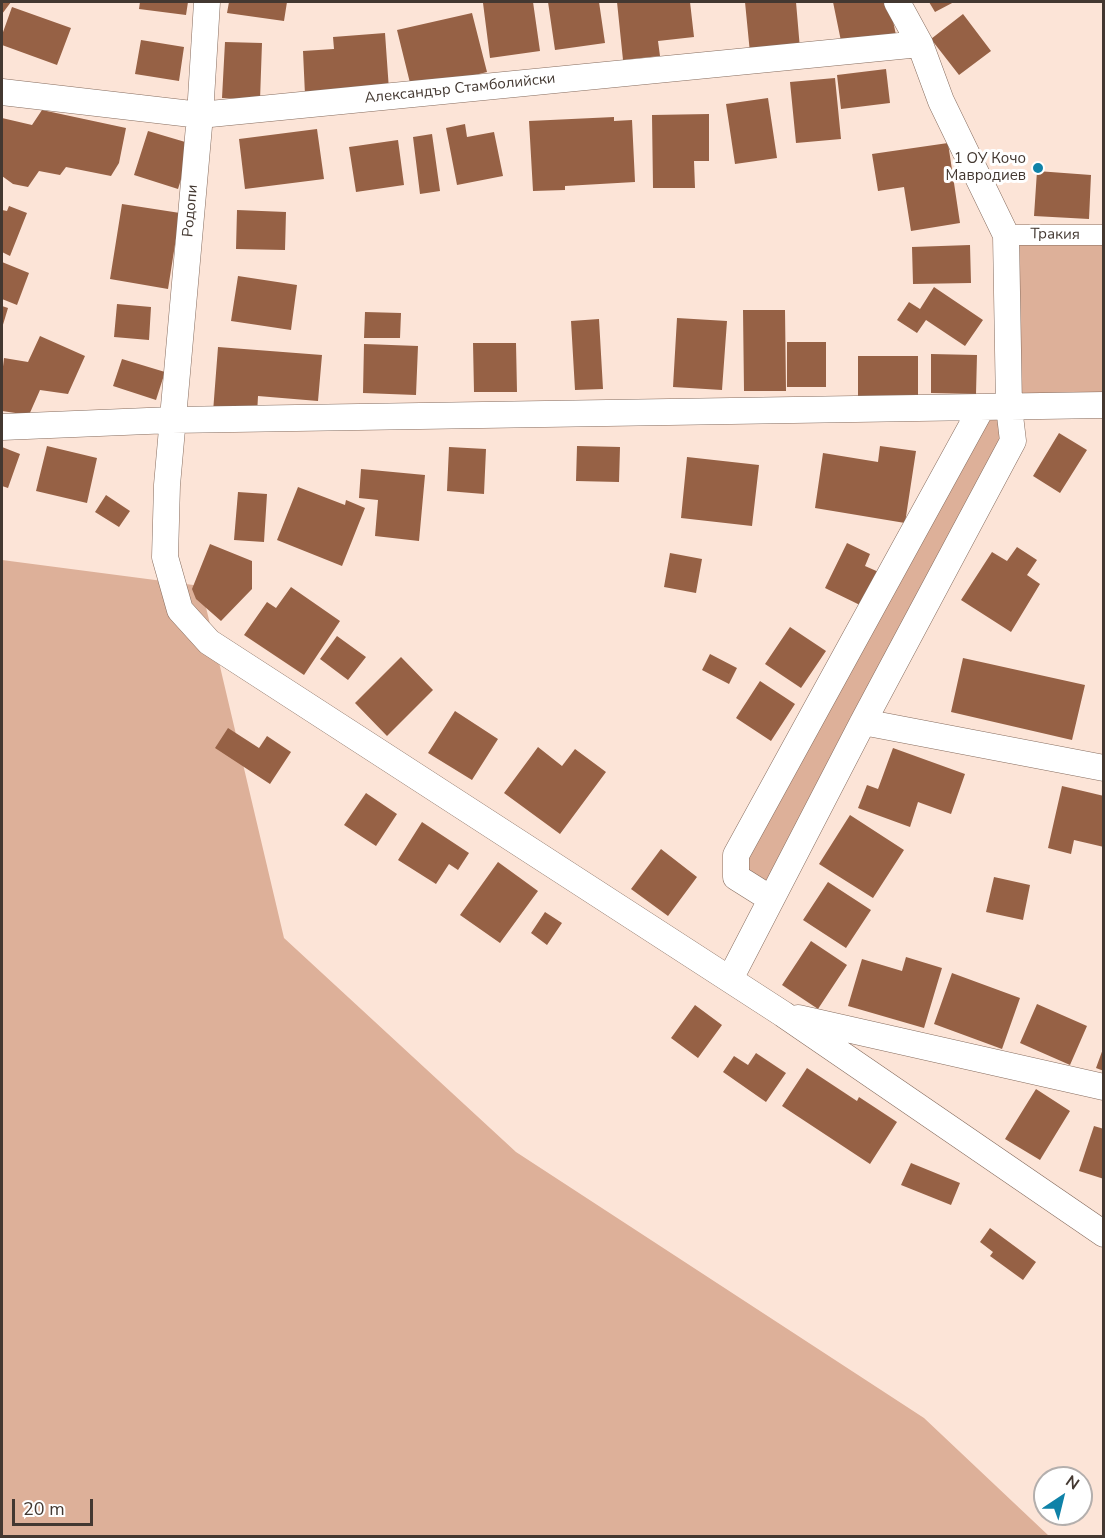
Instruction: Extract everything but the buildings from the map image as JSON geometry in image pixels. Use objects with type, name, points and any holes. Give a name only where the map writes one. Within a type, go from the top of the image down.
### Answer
[{"type":"street","name":"Родопи","points":[[207,2],[200,115],[167,485],[165,557],[180,610],[209,642],[783,1014],[1104,1234]]},
{"type":"street","points":[[730,979],[863,722],[1013,441],[1009,407],[1006,234],[941,101],[920,44],[897,2]]},
{"type":"street","name":"Александър Стамболийски","points":[[2,92],[200,115],[920,44]]},
{"type":"street","name":"Тракия","points":[[1006,234],[1104,236]]},
{"type":"street","points":[[2,427],[172,420],[1104,405]]},
{"type":"street","points":[[771,899],[736,877],[736,855],[982,408]]},
{"type":"street","points":[[863,722],[1104,768]]},
{"type":"street","points":[[783,1014],[1104,1087]]},
{"type":"shaded area","points":[[1006,235],[1103,235],[1103,405],[1009,407],[1013,441],[771,899],[736,877],[982,408],[1009,406]]},
{"type":"shaded area","points":[[2,560],[201,586],[284,938],[516,1152],[924,1418],[1033,1521],[1033,1526],[1038,1526],[1049,1536],[2,1536]]},
{"type":"place","name":"1 ОУ Кочо Мавродиев","points":[[1038,168]]}]
